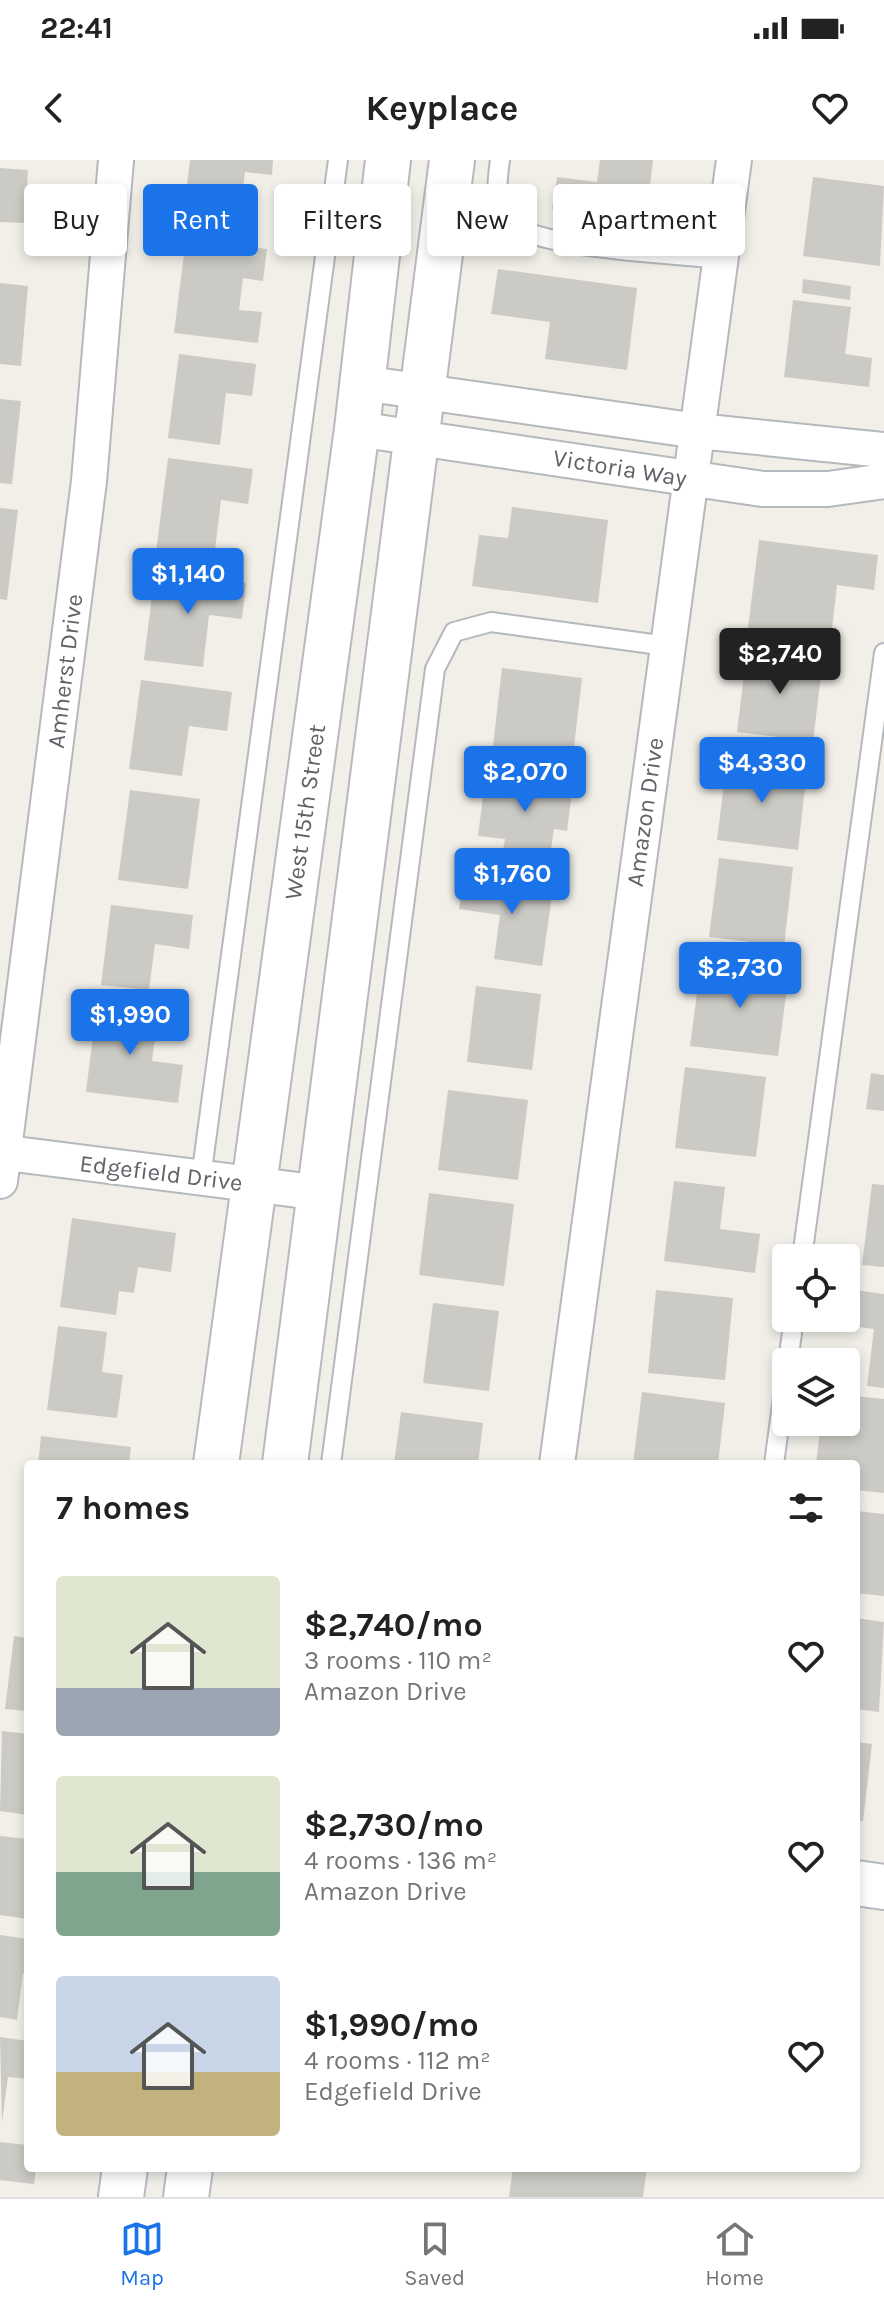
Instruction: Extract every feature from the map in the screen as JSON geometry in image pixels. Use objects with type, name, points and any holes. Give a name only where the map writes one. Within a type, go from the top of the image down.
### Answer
[{"type":"main road","name":"West 15th Street","points":[[217,1460],[357,429],[388,160]]},
{"type":"main road","points":[[286,1460],[419,437],[452,160]]},
{"type":"main road","points":[[860,1884],[884,1887]]},
{"type":"main road","points":[[121,2197],[124,2172]]},
{"type":"main road","points":[[186,2197],[189,2172]]},
{"type":"street","name":"Amherst Drive","points":[[1,1162],[89,481],[116,160]]},
{"type":"street","name":"Amazon Drive","points":[[558,1460],[734,160]]},
{"type":"street","name":"Victoria Way","points":[[362,383],[698,431],[884,450]]},
{"type":"street","name":"Victoria Way","points":[[357,429],[762,489],[828,489],[884,481]]},
{"type":"street","name":"Edgefield Drive","points":[[1,1162],[201,1178],[321,1193]]},
{"type":"lane","points":[[201,1178],[338,160]]},
{"type":"lane","points":[[500,160],[497,200],[510,223],[539,238],[721,259]]},
{"type":"lane","points":[[332,1460],[435,669],[454,632],[491,622],[667,646]]},
{"type":"lane","points":[[804,1244],[884,653]]},
{"type":"lane","points":[[775,1460],[778,1436]]},
{"type":"building","points":[[190,160],[273,160],[272,175],[245,172],[244,184],[187,184]]},
{"type":"building","points":[[600,160],[653,160],[650,184],[556,184],[557,177],[597,182]]},
{"type":"building","points":[[0,168],[28,170],[27,184],[24,184],[24,223],[0,222]]},
{"type":"building","points":[[813,177],[884,186],[880,266],[803,256]]},
{"type":"building","points":[[258,248],[267,249],[263,281],[243,278],[239,310],[262,312],[258,343],[174,333],[184,256],[258,256]]},
{"type":"building","points":[[498,269],[637,288],[627,370],[545,359],[550,322],[491,314]]},
{"type":"building","points":[[803,279],[851,286],[850,300],[802,293]]},
{"type":"building","points":[[0,283],[28,286],[21,366],[0,364]]},
{"type":"building","points":[[793,300],[851,307],[845,354],[872,358],[869,387],[784,377]]},
{"type":"building","points":[[179,354],[256,364],[252,396],[226,393],[220,445],[168,438]]},
{"type":"building","points":[[0,399],[21,401],[12,484],[0,483]]},
{"type":"building","points":[[168,458],[253,469],[248,504],[221,500],[214,559],[156,552]]},
{"type":"building","points":[[512,507],[608,520],[598,603],[472,586],[479,535],[508,538]]},
{"type":"building","points":[[0,508],[18,510],[7,600],[0,599]]},
{"type":"building","points":[[759,540],[878,555],[874,590],[837,585],[831,638],[748,628]]},
{"type":"building","points":[[155,572],[246,583],[242,619],[209,615],[203,667],[144,660]]},
{"type":"building","points":[[747,650],[823,659],[813,741],[737,732]]},
{"type":"building","points":[[502,668],[582,678],[573,756],[493,746]]},
{"type":"building","points":[[141,680],[232,692],[227,731],[189,726],[182,776],[129,769]]},
{"type":"building","points":[[727,760],[807,770],[798,850],[717,840]]},
{"type":"building","points":[[486,773],[573,784],[567,831],[554,829],[549,863],[502,856],[505,839],[478,836]]},
{"type":"building","points":[[130,790],[200,799],[188,889],[118,880]]},
{"type":"building","points":[[719,858],[793,867],[784,946],[709,937]]},
{"type":"building","points":[[464,876],[553,888],[542,966],[494,959],[500,915],[459,909]]},
{"type":"building","points":[[111,905],[193,915],[189,949],[155,944],[149,990],[101,985]]},
{"type":"building","points":[[701,963],[789,973],[778,1056],[690,1046]]},
{"type":"building","points":[[476,986],[541,994],[532,1070],[467,1062]]},
{"type":"building","points":[[97,1004],[158,1012],[152,1061],[183,1065],[178,1103],[86,1092]]},
{"type":"building","points":[[685,1067],[766,1077],[756,1157],[675,1148]]},
{"type":"building","points":[[871,1073],[884,1075],[884,1111],[866,1109]]},
{"type":"building","points":[[448,1090],[528,1100],[518,1180],[438,1170]]},
{"type":"building","points":[[674,1181],[725,1187],[720,1229],[760,1234],[755,1273],[664,1261]]},
{"type":"building","points":[[872,1184],[884,1185],[884,1267],[862,1265]]},
{"type":"building","points":[[429,1193],[514,1204],[504,1286],[419,1275]]},
{"type":"building","points":[[72,1218],[176,1233],[171,1272],[138,1267],[134,1293],[119,1291],[116,1315],[60,1307]]},
{"type":"building","points":[[656,1290],[733,1298],[725,1380],[648,1373]]},
{"type":"building","points":[[860,1291],[884,1294],[884,1388],[867,1386],[874,1329],[860,1327]]},
{"type":"building","points":[[433,1303],[499,1311],[489,1391],[423,1383]]},
{"type":"building","points":[[58,1326],[107,1332],[102,1372],[123,1375],[117,1418],[47,1410]]},
{"type":"building","points":[[642,1392],[725,1403],[718,1460],[634,1460]]},
{"type":"building","points":[[860,1396],[884,1399],[884,1493],[860,1490],[860,1460],[816,1460],[819,1436],[860,1436]]},
{"type":"building","points":[[401,1412],[483,1423],[478,1460],[395,1460]]},
{"type":"building","points":[[41,1436],[131,1447],[129,1460],[38,1460]]},
{"type":"building","points":[[860,1511],[884,1514],[884,1596],[860,1593]]},
{"type":"building","points":[[860,1619],[884,1622],[879,1712],[860,1710]]},
{"type":"building","points":[[14,1636],[24,1637],[24,1711],[5,1709]]},
{"type":"building","points":[[2,1731],[24,1734],[24,1814],[0,1811]]},
{"type":"building","points":[[860,1742],[872,1744],[863,1821],[860,1821]]},
{"type":"building","points":[[0,1836],[24,1839],[24,1918],[0,1915]]},
{"type":"building","points":[[0,1935],[24,1938],[24,1973],[17,2020],[0,2017]]},
{"type":"building","points":[[0,2037],[24,2040],[24,2079],[8,2077],[2,2122]]},
{"type":"building","points":[[0,2142],[24,2145],[24,2172],[36,2172],[34,2184],[0,2180]]},
{"type":"building","points":[[512,2172],[646,2172],[643,2197],[509,2197]]}]
